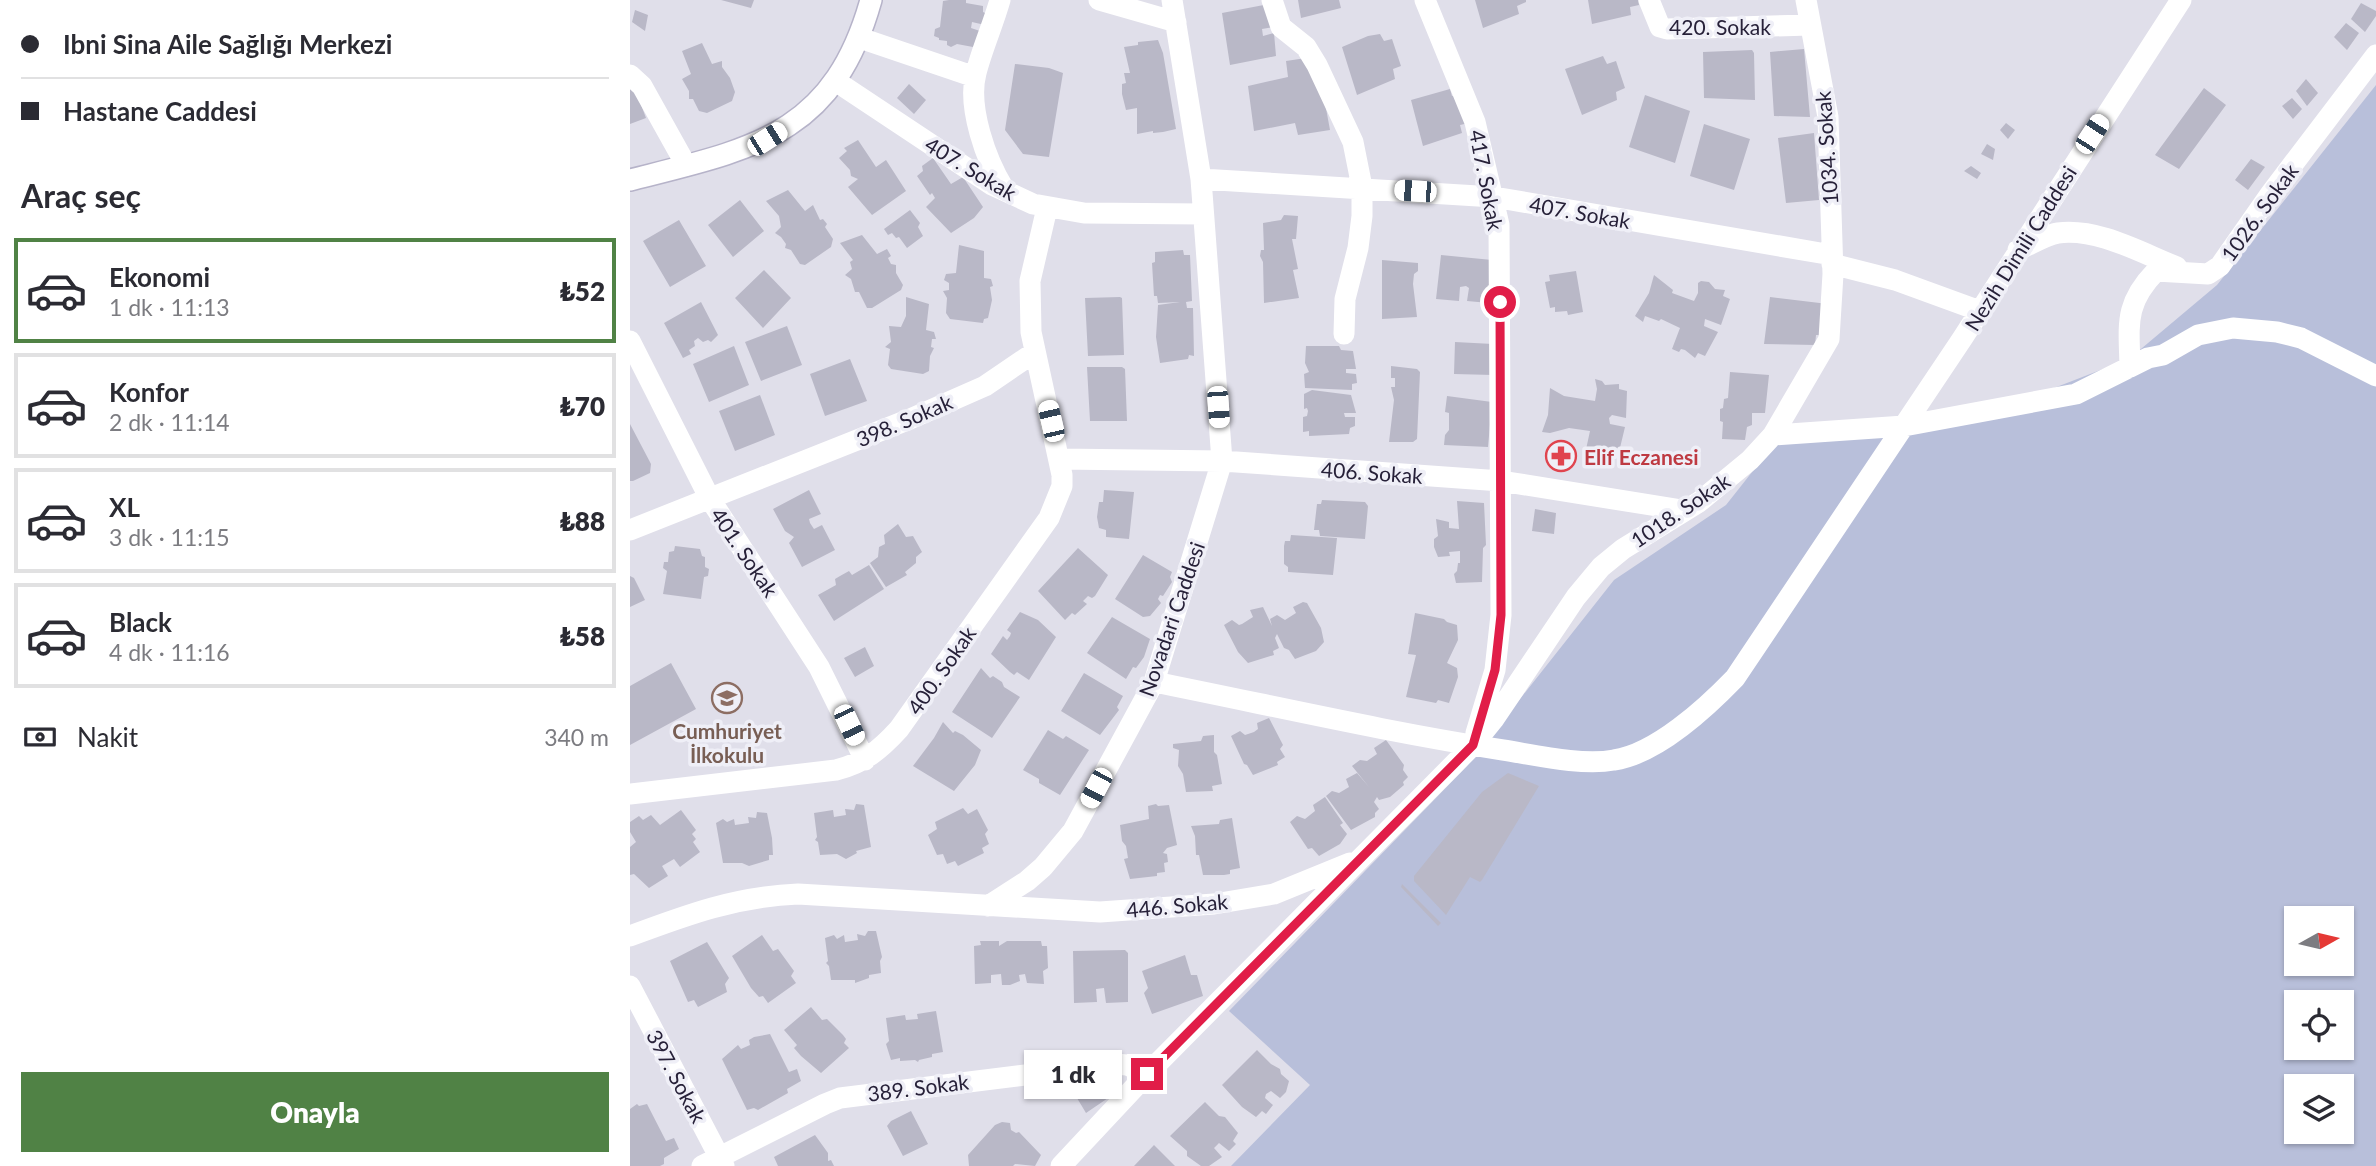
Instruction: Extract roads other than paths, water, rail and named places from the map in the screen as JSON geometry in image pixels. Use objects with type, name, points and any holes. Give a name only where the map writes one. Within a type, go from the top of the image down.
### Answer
[{"type":"street","points":[[630,180],[720,157],[767,139],[799,119],[837,82],[860,38],[871,0]]},
{"type":"street","points":[[1000,0],[975,77],[977,117],[984,152],[1007,193]]},
{"type":"street","points":[[1099,0],[1176,22]]},
{"type":"street","name":"Novadari Caddesi","points":[[988,906],[1027,881],[1043,867],[1073,831],[1154,682],[1222,461],[1201,179],[1172,0]]},
{"type":"street","points":[[1272,0],[1281,27],[1306,47],[1353,142],[1362,187],[1362,216],[1358,248],[1347,287],[1344,334]]},
{"type":"street","name":"417. Sokak","points":[[1425,0],[1465,91],[1485,156],[1499,225],[1501,615],[1495,670],[1473,745]]},
{"type":"street","name":"420. Sokak","points":[[1649,0],[1654,19],[1660,27],[1667,29],[1810,25]]},
{"type":"street","name":"1034. Sokak","points":[[1806,0],[1828,117],[1832,259]]},
{"type":"street","name":"Nezih Dimili Caddesi","points":[[1154,682],[1473,745],[1597,761],[1632,756],[1657,741],[1709,705],[1735,678],[1980,311],[2181,0]]},
{"type":"street","points":[[860,38],[975,77]]},
{"type":"street","name":"1026. Sokak","points":[[2130,367],[2130,312],[2139,288],[2156,271],[2208,274],[2220,266],[2271,193],[2376,54]]},
{"type":"street","points":[[630,75],[642,86],[686,166]]},
{"type":"street","name":"407. Sokak","points":[[837,82],[1007,193],[1047,208],[1084,213],[1203,214]]},
{"type":"street","name":"407. Sokak","points":[[1201,179],[1494,197],[1832,259],[1980,311]]},
{"type":"street","points":[[1035,352],[1031,332],[1030,281],[1047,208]]},
{"type":"street","points":[[2018,250],[2055,234],[2080,233],[2110,241],[2186,271]]},
{"type":"street","name":"1018. Sokak","points":[[1061,1166],[1147,1074],[1473,745],[1494,719],[1576,597],[1601,567],[1623,548],[1699,502],[1750,460],[1773,435],[1829,339],[1832,259]]},
{"type":"street","points":[[1773,435],[1904,426],[2076,394],[2130,367],[2163,355],[2198,335],[2233,328],[2277,332],[2301,338],[2376,376]]},
{"type":"street","name":"401. Sokak","points":[[630,341],[710,499],[819,667],[865,760]]},
{"type":"street","name":"400. Sokak","points":[[630,794],[836,771],[875,754],[899,729],[1049,518],[1062,486],[1059,459],[1035,352]]},
{"type":"street","name":"398. Sokak","points":[[630,530],[910,419],[985,386],[1035,352]]},
{"type":"street","name":"406. Sokak","points":[[1059,459],[1222,461],[1501,481],[1682,510]]},
{"type":"street","name":"446. Sokak","points":[[988,906],[1100,912],[1214,904],[1273,894],[1359,860]]},
{"type":"street","points":[[630,936],[707,908],[758,896],[798,894],[988,906]]},
{"type":"street","name":"397. Sokak","points":[[630,986],[715,1163]]},
{"type":"street","name":"389. Sokak","points":[[715,1163],[825,1104],[856,1095],[1114,1064],[1127,1065],[1147,1074]]},
{"type":"place","name":"Elif Eczanesi","points":[[1561,456]]},
{"type":"place","name":"Cumhuriyet İlkokulu","points":[[727,698]]}]
